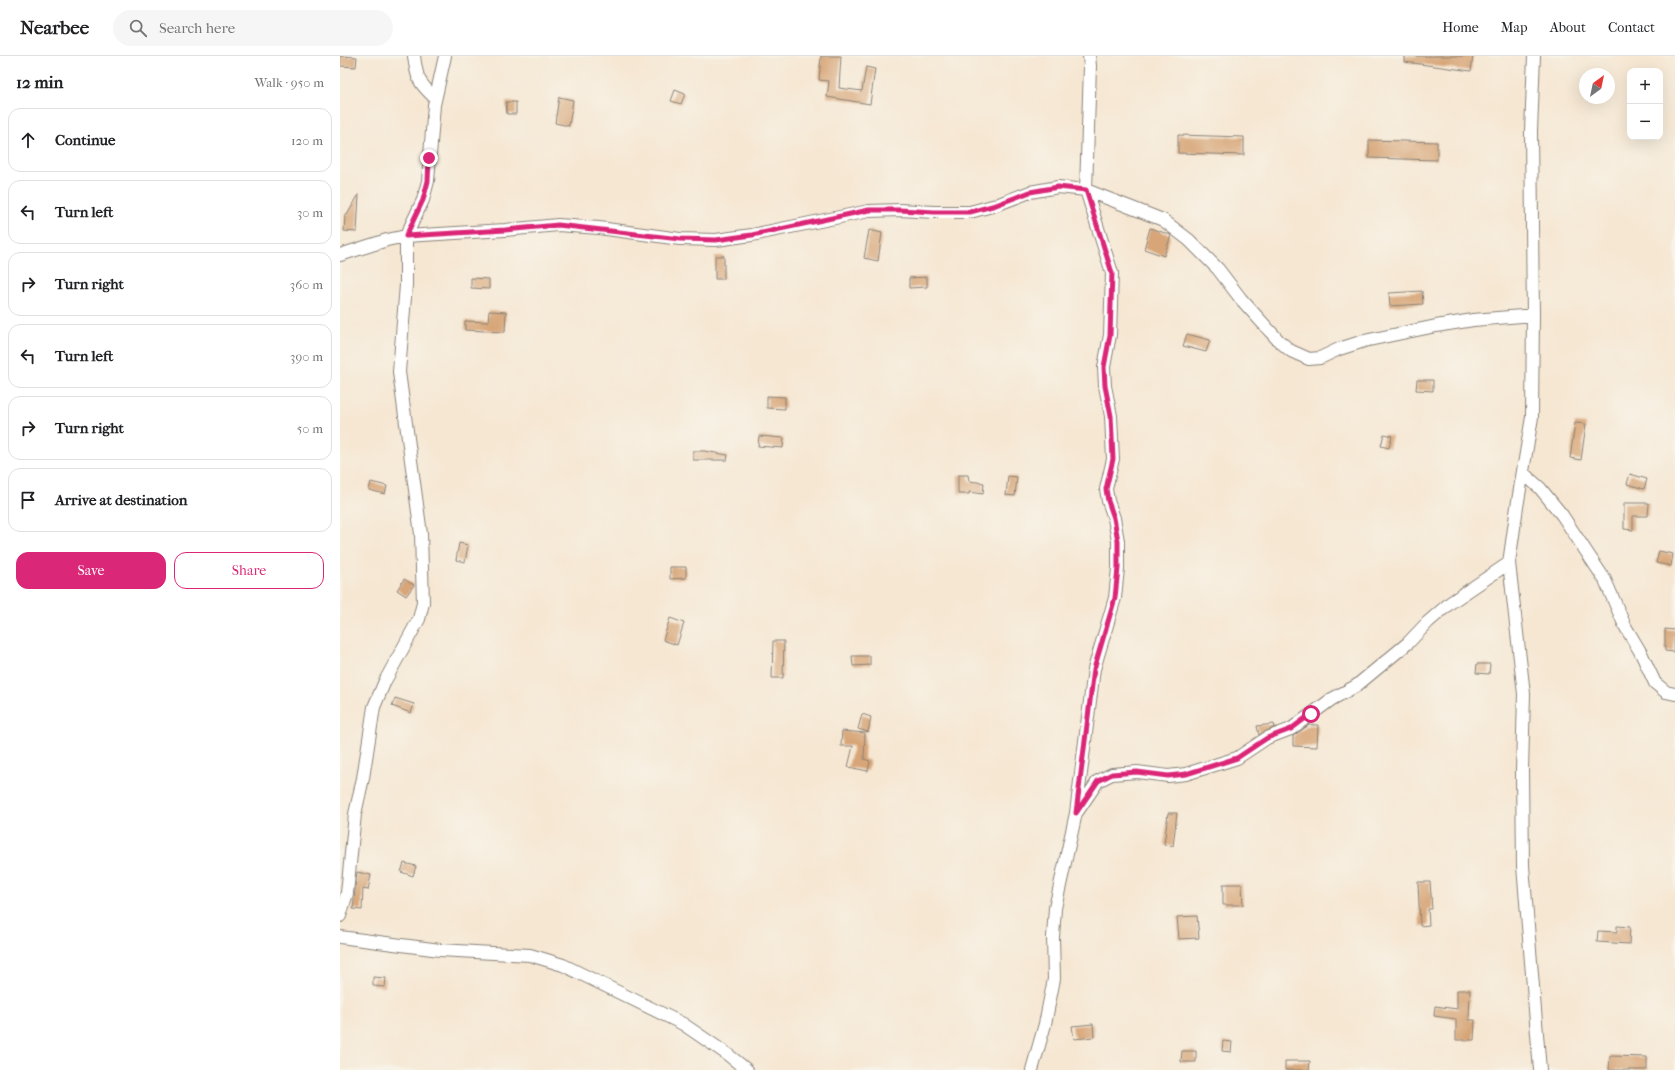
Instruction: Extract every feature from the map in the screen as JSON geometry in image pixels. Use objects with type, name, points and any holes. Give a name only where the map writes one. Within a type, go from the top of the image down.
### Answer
[{"type":"street","points":[[414,56],[417,76],[423,87],[435,98]]},
{"type":"street","points":[[340,916],[346,893],[354,820],[363,778],[374,707],[385,681],[419,619],[423,603],[422,534],[399,372],[406,285],[406,236],[423,200],[428,181],[435,98],[445,56]]},
{"type":"street","points":[[1032,1070],[1045,1024],[1054,979],[1053,937],[1055,908],[1076,813],[1094,669],[1115,598],[1118,568],[1118,541],[1114,518],[1108,501],[1106,489],[1113,459],[1111,416],[1105,386],[1104,367],[1110,335],[1112,273],[1086,190],[1090,66],[1089,56]]},
{"type":"street","points":[[1534,56],[1531,131],[1533,315],[1532,417],[1509,563],[1524,694],[1522,770],[1523,866],[1540,1070]]},
{"type":"street","points":[[340,256],[387,240],[406,236],[558,225],[680,239],[716,240],[752,235],[869,210],[970,212],[996,205],[1030,192],[1058,187],[1086,190],[1163,220],[1189,240],[1218,269],[1241,299],[1278,340],[1291,351],[1309,359],[1320,358],[1339,349],[1364,341],[1436,326],[1473,320],[1533,315]]},
{"type":"street","points":[[1523,473],[1540,488],[1562,515],[1605,580],[1625,626],[1641,653],[1655,683],[1666,692],[1675,694]]},
{"type":"street","points":[[1076,813],[1098,781],[1112,774],[1137,772],[1168,776],[1186,774],[1237,758],[1267,738],[1291,729],[1332,699],[1356,686],[1408,643],[1428,622],[1450,603],[1509,563]]},
{"type":"street","points":[[340,937],[440,950],[530,955],[563,965],[683,1024],[727,1054],[747,1070]]},
{"type":"building","points":[[340,56],[357,57],[356,67],[340,66]]},
{"type":"building","points":[[821,56],[841,56],[839,88],[862,91],[866,67],[875,69],[870,104],[827,97],[829,81],[819,80]]},
{"type":"building","points":[[1405,56],[1473,56],[1471,71],[1405,62]]},
{"type":"building","points":[[675,90],[685,94],[681,104],[671,101]]},
{"type":"building","points":[[559,97],[573,100],[569,126],[555,123]]},
{"type":"building","points":[[506,102],[516,102],[516,114],[507,114]]},
{"type":"building","points":[[1178,135],[1244,137],[1244,155],[1178,153]]},
{"type":"building","points":[[1369,140],[1437,142],[1437,160],[1369,158]]},
{"type":"building","points":[[359,194],[357,232],[344,231],[345,215],[347,215]]},
{"type":"building","points":[[1150,228],[1171,235],[1164,256],[1144,249]]},
{"type":"building","points":[[869,230],[882,233],[878,261],[864,258]]},
{"type":"building","points":[[715,256],[724,256],[724,279],[715,279]]},
{"type":"building","points":[[927,277],[927,287],[909,288],[909,278]]},
{"type":"building","points":[[471,278],[489,279],[489,289],[471,288]]},
{"type":"building","points":[[1422,291],[1423,304],[1390,306],[1389,293]]},
{"type":"building","points":[[489,311],[506,312],[505,332],[465,330],[465,321],[488,322]]},
{"type":"building","points":[[1187,334],[1210,340],[1206,352],[1183,346]]},
{"type":"building","points":[[1417,380],[1433,380],[1433,391],[1416,390]]},
{"type":"building","points":[[767,396],[785,397],[785,409],[767,408]]},
{"type":"building","points":[[1575,423],[1586,424],[1581,460],[1570,458]]},
{"type":"building","points":[[1384,434],[1392,436],[1389,448],[1381,446]]},
{"type":"building","points":[[759,436],[784,438],[783,448],[758,446]]},
{"type":"building","points":[[693,451],[704,451],[728,455],[727,460],[693,460]]},
{"type":"building","points":[[1630,474],[1647,479],[1644,489],[1627,484]]},
{"type":"building","points":[[958,475],[968,475],[969,481],[984,483],[983,494],[969,492],[969,494],[958,494]]},
{"type":"building","points":[[1008,476],[1017,477],[1015,496],[1006,495]]},
{"type":"building","points":[[371,482],[387,486],[385,494],[369,490]]},
{"type":"building","points":[[1624,503],[1649,503],[1648,516],[1633,516],[1633,530],[1624,529]]},
{"type":"building","points":[[459,543],[468,545],[465,562],[456,560]]},
{"type":"building","points":[[1659,551],[1673,554],[1671,566],[1656,563]]},
{"type":"building","points":[[670,567],[686,567],[686,578],[670,579]]},
{"type":"building","points":[[404,579],[414,585],[406,596],[397,590]]},
{"type":"building","points":[[670,618],[684,623],[677,645],[663,640]]},
{"type":"building","points":[[1665,629],[1675,630],[1674,652],[1665,651]]},
{"type":"building","points":[[773,641],[784,641],[783,678],[772,678]]},
{"type":"building","points":[[852,656],[870,656],[870,665],[853,666]]},
{"type":"building","points":[[1477,664],[1490,664],[1489,674],[1476,673]]},
{"type":"building","points":[[395,698],[414,704],[411,713],[392,706]]},
{"type":"building","points":[[862,714],[871,717],[868,732],[858,729]]},
{"type":"building","points":[[1274,724],[1275,727],[1259,735],[1257,726]]},
{"type":"building","points":[[1309,725],[1318,725],[1317,747],[1293,746],[1293,736]]},
{"type":"building","points":[[842,731],[865,733],[864,759],[870,761],[868,771],[848,767],[853,746],[841,746]]},
{"type":"building","points":[[1168,813],[1177,813],[1173,846],[1164,845]]},
{"type":"building","points":[[404,863],[416,866],[413,876],[401,872]]},
{"type":"building","points":[[357,872],[371,875],[368,890],[363,889],[362,910],[353,909]]},
{"type":"building","points":[[1418,882],[1430,882],[1432,909],[1428,909],[1429,925],[1420,926]]},
{"type":"building","points":[[1223,884],[1242,884],[1243,905],[1223,905]]},
{"type":"building","points":[[1197,916],[1199,938],[1179,939],[1177,917]]},
{"type":"building","points":[[1617,926],[1630,927],[1629,944],[1597,942],[1598,931],[1617,932]]},
{"type":"building","points":[[373,977],[386,978],[385,987],[373,986]]},
{"type":"building","points":[[1457,990],[1470,990],[1469,1020],[1475,1020],[1474,1040],[1456,1040],[1456,1019],[1434,1016],[1435,1006],[1457,1009]]},
{"type":"building","points":[[1093,1024],[1094,1037],[1074,1039],[1072,1026]]},
{"type":"building","points":[[1223,1041],[1232,1042],[1231,1052],[1222,1051]]},
{"type":"building","points":[[1182,1051],[1196,1051],[1196,1062],[1181,1062]]},
{"type":"building","points":[[1610,1056],[1647,1057],[1647,1070],[1609,1070]]},
{"type":"building","points":[[1285,1061],[1310,1061],[1309,1070],[1285,1070]]},
{"type":"route","points":[[429,158],[428,181],[423,200],[406,236],[558,225],[599,228],[680,239],[716,240],[752,235],[869,210],[970,212],[996,205],[1030,192],[1058,187],[1086,190],[1112,273],[1110,335],[1104,367],[1105,386],[1111,416],[1113,459],[1106,489],[1108,501],[1114,518],[1118,541],[1118,568],[1115,598],[1094,669],[1080,771],[1076,813],[1098,781],[1112,774],[1137,772],[1168,776],[1186,774],[1216,765],[1237,758],[1267,738],[1300,724],[1311,714]]}]
